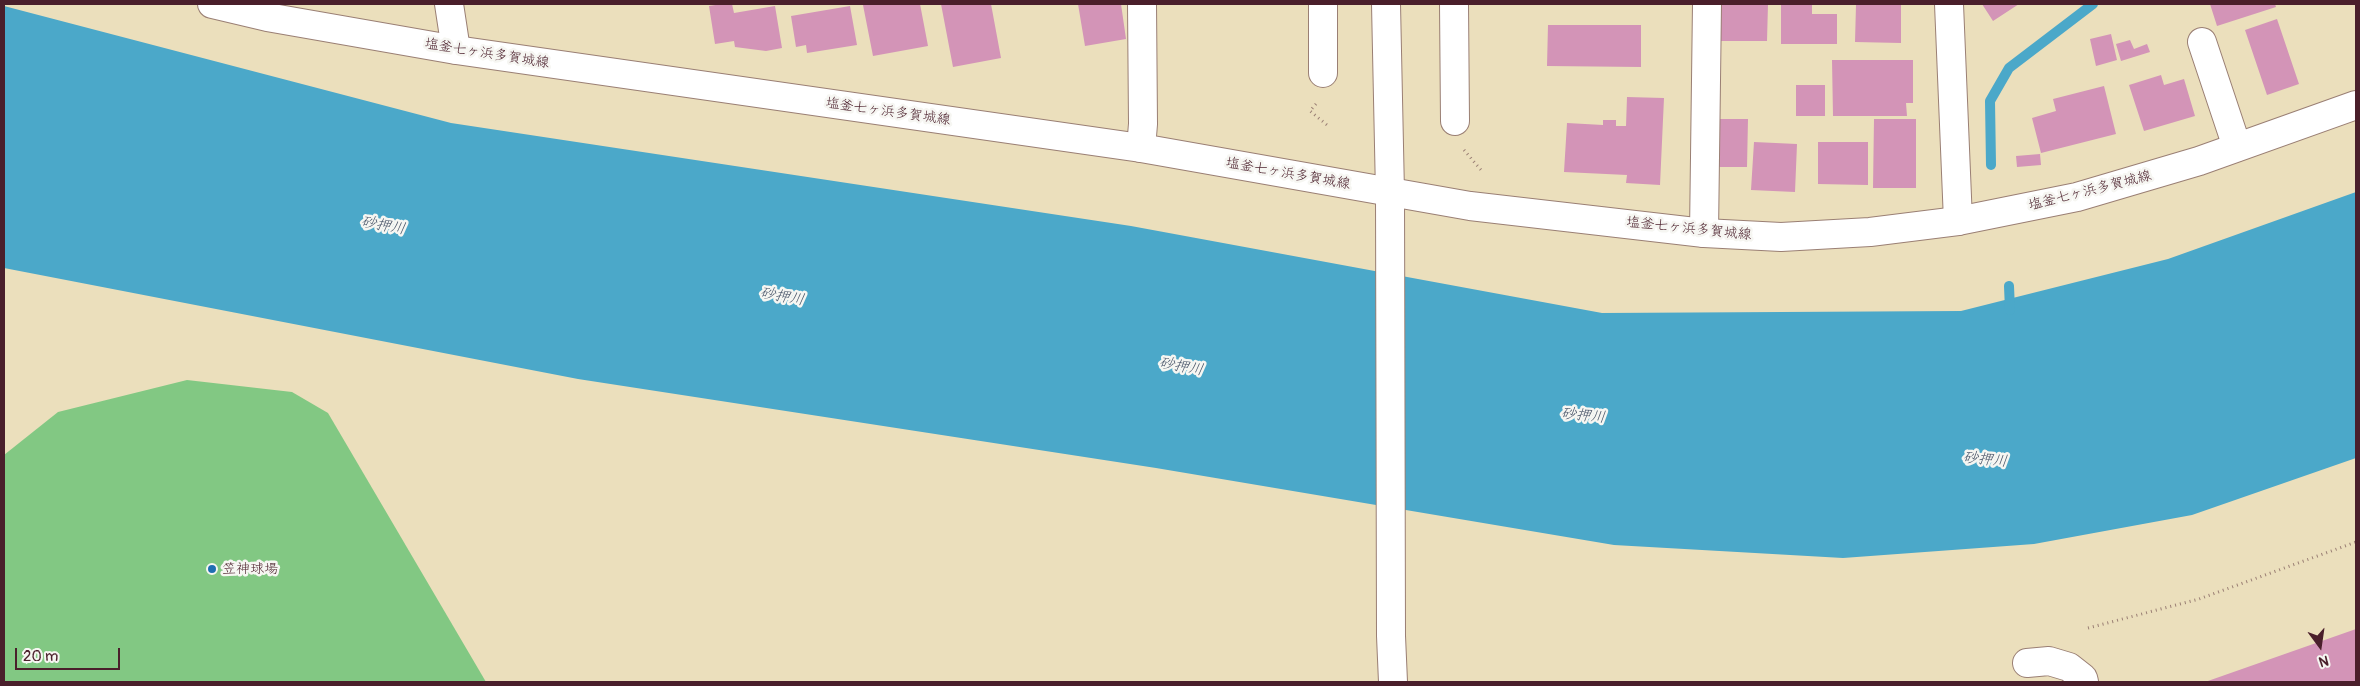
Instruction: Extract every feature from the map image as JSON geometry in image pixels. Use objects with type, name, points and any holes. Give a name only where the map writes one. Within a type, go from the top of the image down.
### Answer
[{"type":"main road","name":"塩釜七ヶ浜多賀城線","points":[[212,4],[267,17],[456,50],[1141,148],[1470,206],[1704,233],[1781,237],[1870,232],[1958,222],[2077,197],[2199,161],[2356,105]]},
{"type":"main road","points":[[450,4],[456,50]]},
{"type":"main road","points":[[1141,148],[1143,124],[1142,4]]},
{"type":"main road","points":[[1323,4],[1324,73]]},
{"type":"main road","points":[[1386,4],[1390,192],[1393,682]]},
{"type":"main road","points":[[1454,4],[1455,121]]},
{"type":"main road","points":[[1704,233],[1707,4]]},
{"type":"main road","points":[[1949,4],[1958,222]]},
{"type":"main road","points":[[2202,42],[2237,147]]},
{"type":"main road","points":[[2027,663],[2049,661],[2069,667],[2083,678],[2084,682]]},
{"type":"path","points":[[1316,116],[1326,125]]},
{"type":"path","points":[[2088,628],[2199,599],[2356,542]]},
{"type":"green space","name":"笠神球場","points":[[187,380],[292,392],[328,413],[486,682],[4,682],[4,455],[58,412]]},
{"type":"water","name":"砂押川","points":[[4,6],[451,123],[1131,226],[1602,313],[1961,311],[2168,259],[2356,192],[2356,458],[2192,515],[2034,544],[1843,558],[1614,545],[1156,468],[578,379],[4,268]]},
{"type":"building","points":[[732,4],[734,13],[775,6],[782,48],[766,51],[735,47],[734,41],[715,44],[709,6]]},
{"type":"building","points":[[920,4],[928,46],[873,56],[863,5]]},
{"type":"building","points":[[941,4],[991,4],[1001,58],[953,67]]},
{"type":"building","points":[[1078,4],[1121,4],[1126,39],[1085,46]]},
{"type":"building","points":[[1721,4],[1768,4],[1767,41],[1721,41]]},
{"type":"building","points":[[1781,4],[1812,4],[1812,14],[1837,14],[1837,44],[1781,44]]},
{"type":"building","points":[[1901,4],[1901,43],[1855,42],[1856,5]]},
{"type":"building","points":[[1982,4],[2019,4],[1993,21]]},
{"type":"building","points":[[2210,4],[2275,4],[2276,7],[2217,26]]},
{"type":"building","points":[[850,6],[857,45],[807,53],[806,45],[796,47],[791,16]]},
{"type":"building","points":[[2277,19],[2299,84],[2267,95],[2245,30]]},
{"type":"building","points":[[1548,25],[1641,25],[1641,67],[1547,66]]},
{"type":"building","points":[[2111,34],[2117,60],[2096,66],[2090,39]]},
{"type":"building","points":[[2130,40],[2134,49],[2147,44],[2150,52],[2121,61],[2116,44]]},
{"type":"building","points":[[1832,60],[1913,60],[1913,103],[1906,103],[1907,116],[1833,116]]},
{"type":"building","points":[[2161,75],[2164,85],[2184,79],[2195,116],[2144,131],[2129,85]]},
{"type":"building","points":[[1796,85],[1825,85],[1825,116],[1796,116]]},
{"type":"building","points":[[2104,86],[2116,134],[2041,153],[2032,118],[2056,111],[2053,99]]},
{"type":"building","points":[[1627,97],[1664,98],[1660,185],[1626,183],[1627,175],[1564,172],[1567,123],[1603,125],[1603,120],[1616,120],[1616,126],[1626,126]]},
{"type":"building","points":[[1715,119],[1748,119],[1747,167],[1714,167]]},
{"type":"building","points":[[1874,119],[1916,119],[1916,188],[1873,188]]},
{"type":"building","points":[[1754,142],[1797,144],[1795,192],[1751,190]]},
{"type":"building","points":[[1818,142],[1868,142],[1868,185],[1818,184]]},
{"type":"building","points":[[2040,154],[2041,165],[2017,167],[2016,156]]},
{"type":"building","points":[[2356,629],[2356,682],[2205,682]]},
{"type":"waterway","points":[[1991,165],[1990,101],[2009,68],[2093,4]]},
{"type":"waterway","points":[[2009,286],[2010,310]]},
{"type":"place","name":"笠神球場","points":[[212,569]]}]
